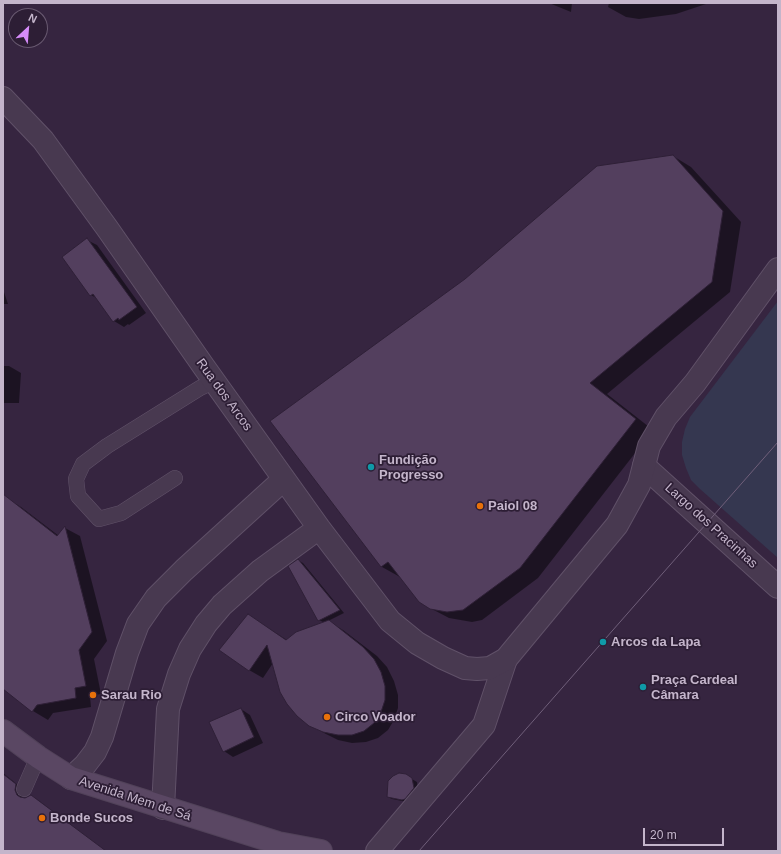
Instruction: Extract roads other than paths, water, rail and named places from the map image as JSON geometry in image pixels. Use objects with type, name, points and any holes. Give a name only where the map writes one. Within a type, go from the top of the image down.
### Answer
[{"type":"main road","name":"Avenida Mem de Sá","points":[[3,731],[38,757],[71,778],[285,847],[321,851]]},
{"type":"street","name":"Rua dos Arcos","points":[[3,98],[42,140],[107,228],[284,479],[390,621],[417,643],[443,658],[465,668],[477,670],[490,668],[506,658]]},
{"type":"street","points":[[377,851],[484,725],[506,658],[617,525],[639,485],[649,446],[666,416],[695,383],[778,269]]},
{"type":"street","name":"Largo dos Pracinhas","points":[[644,466],[778,587]]},
{"type":"street","points":[[71,778],[85,765],[95,752],[102,737],[127,653],[138,624],[156,598],[184,570],[284,479]]},
{"type":"street","points":[[163,808],[168,709],[179,674],[190,649],[206,624],[222,605],[260,571],[320,528]]},
{"type":"lane","points":[[174,478],[121,513],[99,519],[78,496],[76,478],[83,464],[107,446],[200,388],[215,382]]},
{"type":"lane","points":[[24,789],[38,757]]},
{"type":"tram line","points":[[419,851],[778,442]]},
{"type":"place","name":"Fundição Progresso","points":[[371,467]]},
{"type":"place","name":"Paiol 08","points":[[480,506]]},
{"type":"place","name":"Arcos da Lapa","points":[[603,642]]},
{"type":"place","name":"Praça Cardeal Câmara","points":[[643,687]]},
{"type":"place","name":"Sarau Rio","points":[[93,695]]},
{"type":"place","name":"Circo Voador","points":[[327,717]]},
{"type":"place","name":"Bonde Sucos","points":[[42,818]]}]
